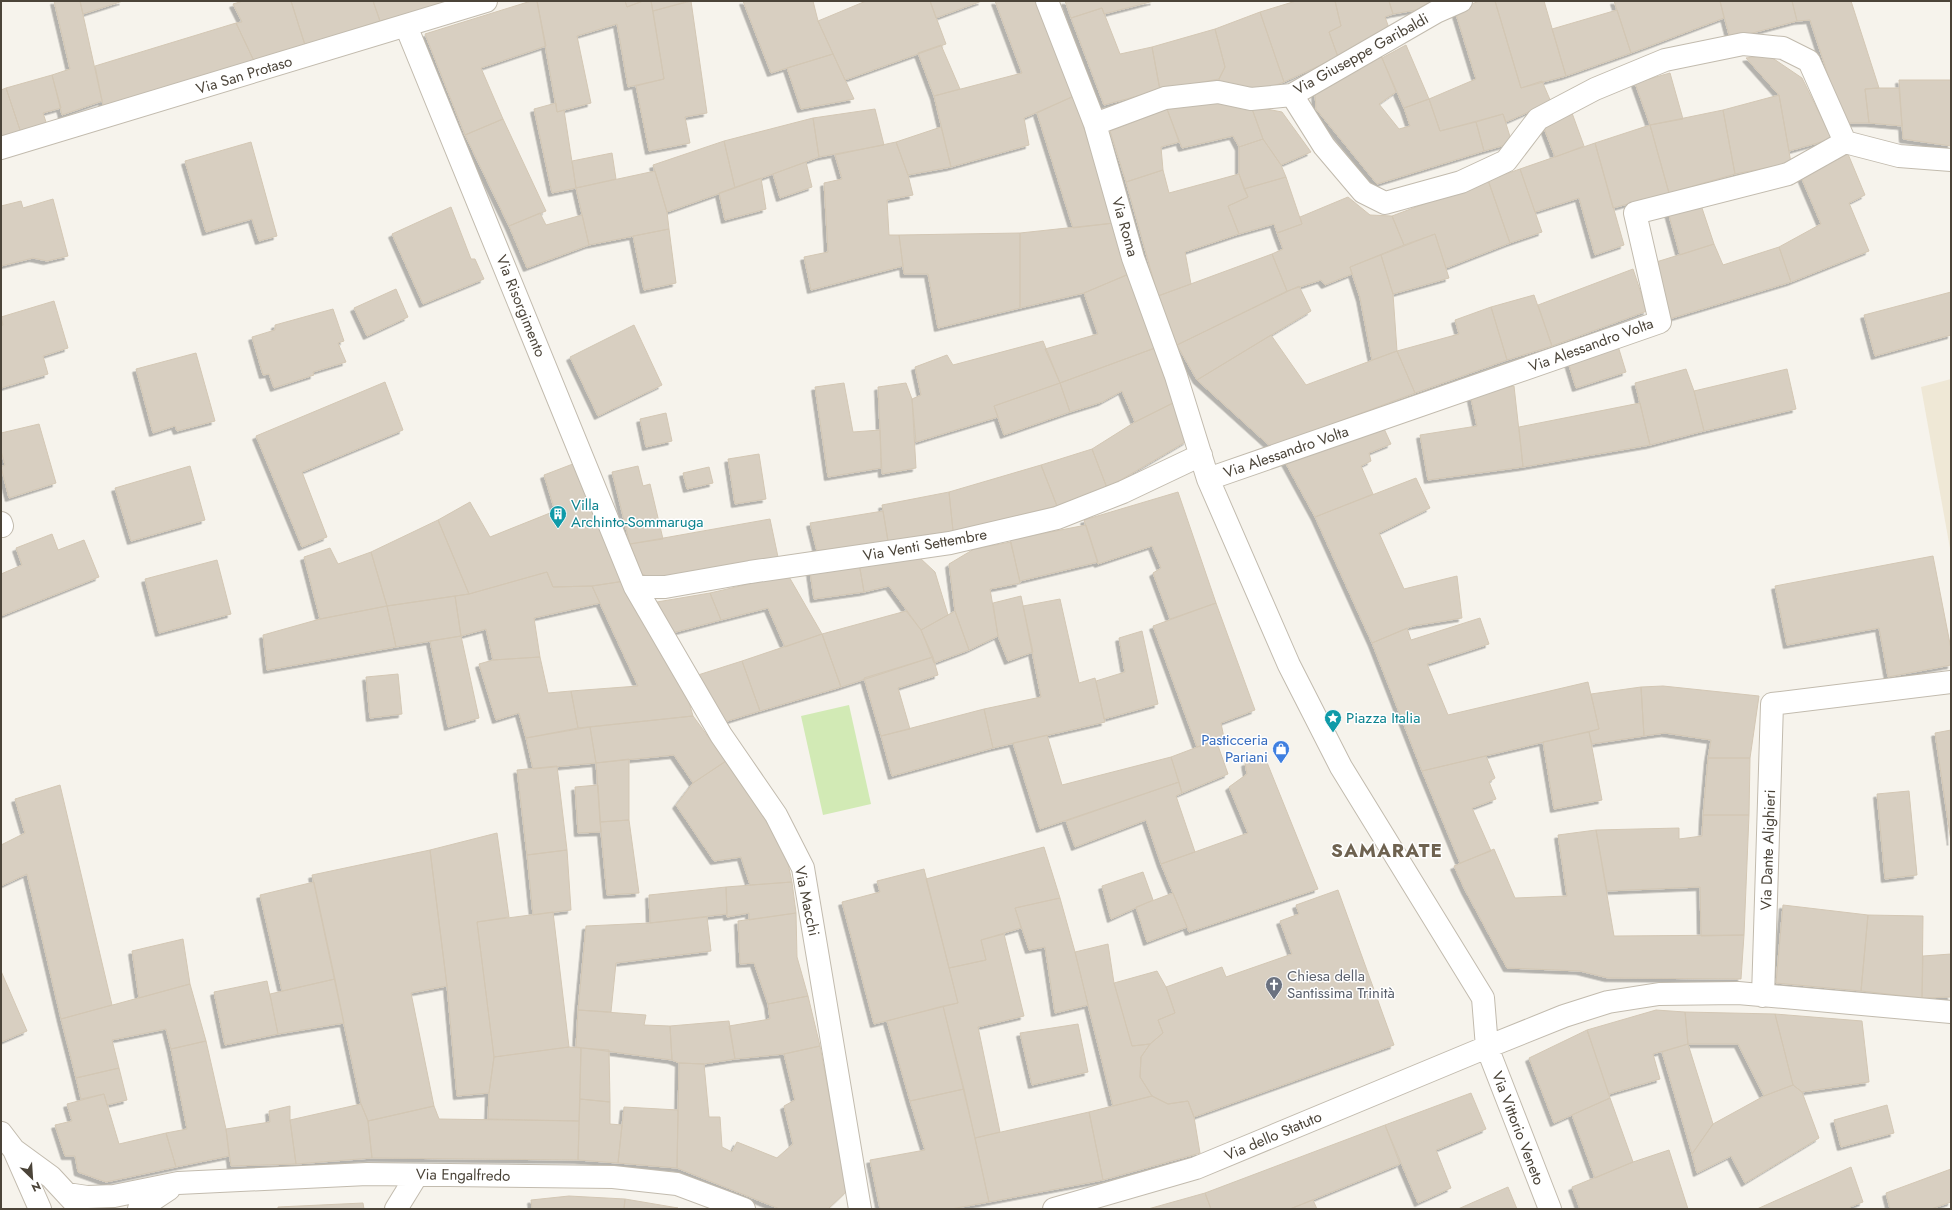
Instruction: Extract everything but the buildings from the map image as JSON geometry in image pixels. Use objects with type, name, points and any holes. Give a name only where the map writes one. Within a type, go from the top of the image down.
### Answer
[{"type":"street","name":"Via San Protaso","points":[[1,148],[486,1]]},
{"type":"street","name":"Via Roma","points":[[1047,1],[1095,124],[1133,258],[1176,376],[1201,455]]},
{"type":"street","name":"Via Giuseppe Garibaldi","points":[[1095,124],[1165,98],[1218,92],[1251,99],[1292,95],[1436,12],[1461,1]]},
{"type":"street","name":"Via Risorgimento","points":[[406,26],[635,587]]},
{"type":"street","points":[[1292,95],[1324,146],[1363,192],[1385,203],[1461,182],[1506,161],[1538,119],[1595,89],[1665,60],[1743,44],[1783,48],[1809,61],[1845,142],[1900,156],[1951,160]]},
{"type":"street","name":"Via Alessandro Volta","points":[[1208,479],[1660,322],[1635,213],[1788,174],[1845,142]]},
{"type":"street","points":[[1201,455],[1208,479],[1288,665],[1341,767],[1483,998],[1487,1047],[1564,1016],[1608,1002],[1659,994],[1738,993],[1951,1012]]},
{"type":"street","name":"Via Venti Settembre","points":[[635,587],[664,588],[750,572],[950,544],[1057,518],[1123,492],[1201,455]]},
{"type":"street","name":"Via Macchi","points":[[635,587],[721,735],[776,815],[803,868],[860,1209]]},
{"type":"street","name":"Via Dante Alighieri","points":[[1763,996],[1772,704],[1951,682]]},
{"type":"street","name":"Via dello Statuto","points":[[1054,1209],[1196,1168],[1487,1047]]},
{"type":"street","name":"Via Vittorio Veneto","points":[[1487,1047],[1550,1209]]},
{"type":"street","points":[[1,1133],[14,1150],[40,1209]]},
{"type":"street","points":[[14,1150],[51,1177],[74,1202]]},
{"type":"street","name":"Via Engalfredo","points":[[74,1202],[87,1197],[114,1196],[178,1183],[367,1174],[613,1177],[677,1184],[744,1209]]},
{"type":"street","points":[[396,1209],[417,1175]]},
{"type":"street","points":[[139,1209],[178,1183]]},
{"type":"shaded area","points":[[1951,379],[1951,554],[1921,387]]},
{"type":"green space","points":[[849,705],[871,804],[823,815],[801,716]]},
{"type":"place","name":"Villa Archinto-Sommaruga","points":[[558,529]]},
{"type":"place","name":"Piazza Italia","points":[[1333,733]]},
{"type":"place","name":"Pasticceria Pariani","points":[[1281,764]]},
{"type":"place","name":"Chiesa della Santissima Trinità","points":[[1274,1000]]},
{"type":"district","name":"SAMARATE","points":[[1387,850]]}]
